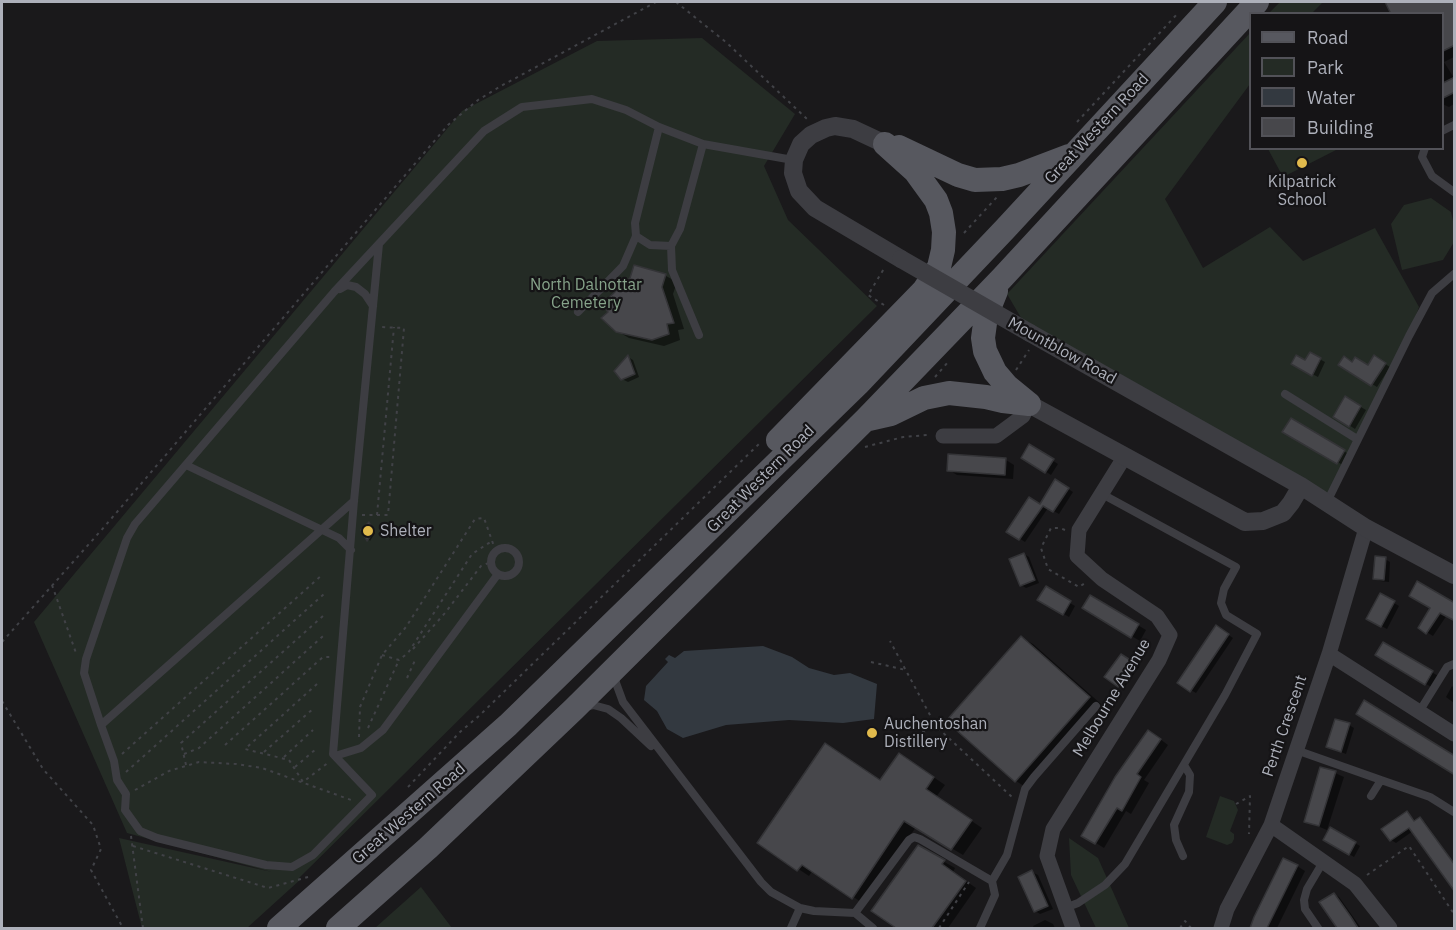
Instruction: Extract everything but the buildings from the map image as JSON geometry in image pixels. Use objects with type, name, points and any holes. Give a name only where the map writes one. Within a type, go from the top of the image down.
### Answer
[{"type":"main road","name":"Great Western Road","points":[[279,928],[508,725],[858,384],[1215,2]]},
{"type":"main road","name":"Great Western Road","points":[[338,928],[428,848],[574,709],[866,419],[1002,278],[1257,2]]},
{"type":"main road","points":[[885,144],[902,147],[958,175],[975,180],[996,180],[1019,175],[1072,155]]},
{"type":"main road","points":[[667,571],[705,514],[924,290],[939,267],[944,232],[941,213],[927,186],[915,171],[885,144]]},
{"type":"main road","points":[[1002,278],[986,316],[983,338],[985,351],[996,372],[1007,386],[1029,404]]},
{"type":"main road","points":[[866,419],[891,414],[924,398],[949,393],[1029,404]]},
{"type":"street","points":[[794,160],[801,144],[817,132],[835,126],[862,132],[885,144]]},
{"type":"street","name":"Mountblow Road","points":[[794,160],[795,182],[810,204],[893,262],[1030,341],[1301,486],[1366,528],[1455,574]]},
{"type":"street","points":[[943,436],[996,436],[1023,416],[1029,404],[1245,522],[1263,521],[1283,513],[1301,486]]},
{"type":"street","points":[[1079,536],[1079,530],[1125,456]]},
{"type":"street","name":"Perth Crescent","points":[[1221,928],[1227,909],[1271,825],[1329,654],[1366,528]]},
{"type":"street","name":"Melbourne Avenue","points":[[1073,928],[1047,856],[1053,829],[1160,660],[1170,635],[1157,616],[1102,579],[1077,556],[1079,536]]},
{"type":"street","points":[[1329,654],[1455,734]]},
{"type":"street","points":[[1271,825],[1355,884],[1390,928]]},
{"type":"lane","points":[[379,244],[354,501],[333,754],[372,795],[314,855],[292,867],[266,865],[157,838],[140,831],[124,810],[126,794],[117,780],[114,761],[84,673],[86,659],[127,538],[135,524],[334,292],[484,131],[522,107],[592,99],[626,110],[659,127],[703,144],[794,160]]},
{"type":"lane","points":[[578,312],[623,266],[636,236],[635,223],[659,127]]},
{"type":"lane","points":[[699,335],[672,270],[670,246],[680,229],[703,144]]},
{"type":"lane","points":[[1417,150],[1432,176],[1455,192]]},
{"type":"lane","points":[[1422,157],[1424,150]]},
{"type":"lane","points":[[636,236],[650,245],[670,246]]},
{"type":"lane","points":[[1327,502],[1432,293],[1455,274]]},
{"type":"lane","points":[[334,292],[347,285],[356,287],[365,294],[373,306]]},
{"type":"lane","points":[[1285,394],[1357,439]]},
{"type":"lane","points":[[186,465],[339,538],[351,550]]},
{"type":"lane","points":[[1065,908],[1078,903],[1105,885],[1125,864],[1225,695],[1257,634],[1226,615],[1221,603],[1224,589],[1236,567],[1102,494]]},
{"type":"lane","points":[[101,725],[354,501]]},
{"type":"lane","points":[[511,549],[515,552],[519,559],[515,572],[507,576],[495,571],[491,562],[496,552],[511,549]]},
{"type":"lane","points":[[335,756],[361,748],[383,730],[498,574]]},
{"type":"lane","points":[[1419,712],[1447,667],[1455,664]]},
{"type":"lane","points":[[617,665],[616,683],[623,702],[761,882],[771,892],[800,908],[855,913],[873,928]]},
{"type":"lane","points":[[574,709],[593,705],[609,709],[668,762]]},
{"type":"lane","points":[[980,928],[995,895],[992,881],[1007,855],[1025,789],[1096,705]]},
{"type":"lane","points":[[1296,750],[1430,797],[1455,812]]},
{"type":"lane","points":[[1183,856],[1176,840],[1174,825],[1190,792],[1190,775],[1184,765]]},
{"type":"lane","points":[[1371,796],[1381,780]]},
{"type":"lane","points":[[855,913],[909,840],[914,837],[992,881]]},
{"type":"lane","points":[[1318,928],[1305,909],[1304,900],[1307,889],[1323,862]]},
{"type":"lane","points":[[791,928],[800,908]]},
{"type":"path","points":[[2,642],[113,517],[448,125],[478,100],[501,86],[656,2]]},
{"type":"path","points":[[676,2],[727,44],[798,109],[817,132]]},
{"type":"path","points":[[1074,125],[1181,10]]},
{"type":"path","points":[[893,262],[868,295],[900,315]]},
{"type":"path","points":[[353,515],[388,515],[404,328],[371,326]]},
{"type":"path","points":[[377,515],[394,327]]},
{"type":"path","points":[[1014,373],[1030,341]]},
{"type":"path","points":[[865,447],[903,437],[943,436]]},
{"type":"path","points":[[361,748],[358,722],[360,708],[382,655],[406,627],[475,519],[484,518],[496,552]]},
{"type":"path","points":[[1079,536],[1060,528],[1051,528],[1041,548],[1048,569],[1079,587],[1083,585],[1093,570]]},
{"type":"path","points":[[408,653],[472,554],[492,541]]},
{"type":"path","points":[[361,748],[399,660],[423,640],[481,566],[491,562]]},
{"type":"path","points":[[114,761],[323,574]]},
{"type":"path","points":[[52,585],[84,673]]},
{"type":"path","points":[[117,780],[324,594]]},
{"type":"path","points":[[186,766],[181,743],[323,616]]},
{"type":"path","points":[[183,755],[199,748],[323,636]]},
{"type":"path","points":[[890,641],[937,728],[1021,806]]},
{"type":"path","points":[[382,655],[399,660]]},
{"type":"path","points":[[225,745],[323,657],[342,657]]},
{"type":"path","points":[[871,662],[906,670]]},
{"type":"path","points":[[408,787],[460,732],[480,716],[526,670]]},
{"type":"path","points":[[303,782],[289,760],[245,749],[317,684]]},
{"type":"path","points":[[2,701],[43,769],[93,825],[101,849],[91,870],[123,928]]},
{"type":"path","points":[[264,753],[314,708]]},
{"type":"path","points":[[886,742],[937,728]]},
{"type":"path","points":[[283,758],[313,730]]},
{"type":"path","points":[[295,767],[315,749]]},
{"type":"path","points":[[303,782],[335,756]]},
{"type":"path","points":[[126,794],[169,771],[199,762],[262,768],[352,800],[360,806]]},
{"type":"path","points":[[1236,804],[1250,796],[1248,829],[1251,845],[1256,854]]},
{"type":"path","points":[[128,815],[143,928]]},
{"type":"path","points":[[133,846],[268,888],[307,878],[316,870]]},
{"type":"path","points":[[1355,884],[1409,846],[1455,914]]},
{"type":"path","points":[[939,928],[969,882]]},
{"type":"path","points":[[1180,928],[1185,921],[1191,928]]},
{"type":"green space","points":[[1280,2],[1323,2],[1313,12],[1270,12]]},
{"type":"green space","points":[[1249,34],[1249,85],[1165,199],[1203,268],[1270,227],[1303,261],[1375,228],[1419,307],[1409,336],[1327,502],[1030,333],[1007,294]]},
{"type":"green space","name":"North Dalnottar Cemetery","points":[[702,38],[795,114],[764,166],[788,220],[877,306],[299,878],[301,879],[247,928],[142,928],[119,838],[272,872],[127,833],[34,622],[462,111],[597,41]]},
{"type":"green space","points":[[1269,150],[1336,150],[1283,177]]},
{"type":"green space","points":[[1431,198],[1451,212],[1454,242],[1443,260],[1402,270],[1391,224],[1404,205]]},
{"type":"green space","points":[[1220,796],[1234,801],[1238,810],[1230,831],[1234,834],[1234,839],[1227,845],[1206,837]]},
{"type":"green space","points":[[1069,838],[1098,858],[1129,928],[1096,928],[1071,875]]},
{"type":"green space","points":[[421,887],[452,928],[375,928]]},
{"type":"water","points":[[763,646],[792,657],[809,668],[834,675],[850,673],[877,684],[874,719],[843,723],[789,720],[726,725],[683,738],[667,729],[657,711],[644,700],[646,686],[668,662],[665,659],[669,655],[675,658],[684,651]]},
{"type":"place","name":"Kilpatrick School","points":[[1302,163]]},
{"type":"place","name":"Shelter","points":[[368,531]]},
{"type":"place","name":"Auchentoshan Distillery","points":[[872,733]]}]
